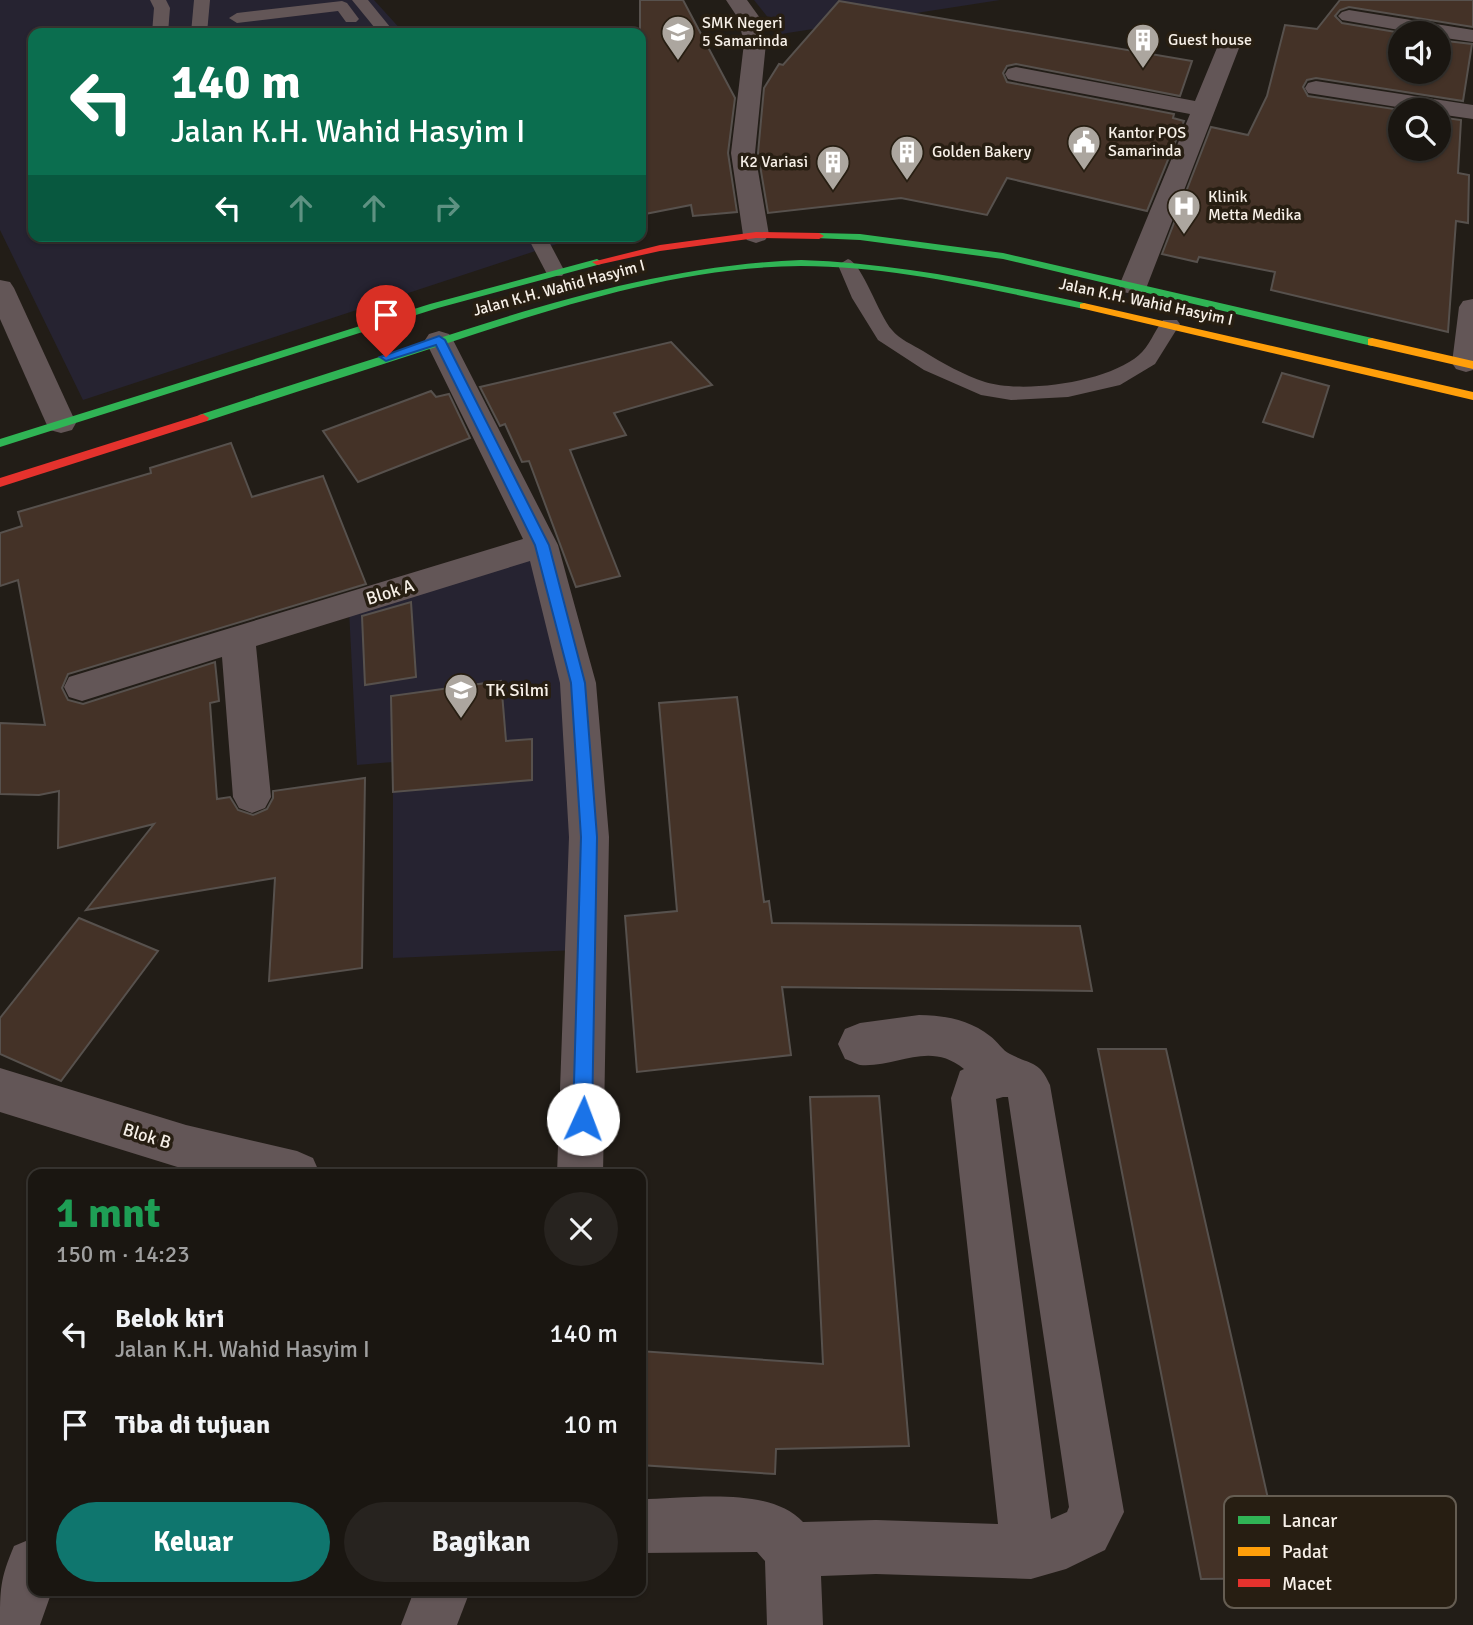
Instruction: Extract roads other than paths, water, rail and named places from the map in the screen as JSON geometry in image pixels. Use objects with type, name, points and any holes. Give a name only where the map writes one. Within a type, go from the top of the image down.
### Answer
[{"type":"main road","name":"Jalan K.H. Wahid Hasyim I","points":[[0,443],[434,306],[555,272],[660,248],[756,235],[860,237],[1003,256],[1469,364]]},
{"type":"main road","name":"Jalan K.H. Wahid Hasyim I","points":[[0,483],[566,301],[632,284],[705,271],[770,264],[897,269],[1170,324],[1473,396]]},
{"type":"main road","points":[[555,272],[566,301]]},
{"type":"street","points":[[736,0],[749,19],[755,43],[743,153],[756,235]]},
{"type":"street","points":[[1349,16],[1473,36]]},
{"type":"street","points":[[1133,286],[1230,43]]},
{"type":"street","points":[[1016,74],[1202,109]]},
{"type":"street","points":[[1316,88],[1473,112]]},
{"type":"street","points":[[0,288],[61,423]]},
{"type":"street","points":[[1469,364],[1473,307]]},
{"type":"street","points":[[439,340],[542,545],[578,683],[589,837],[580,1169]]},
{"type":"street","name":"Blok A","points":[[82,687],[542,545]]},
{"type":"street","points":[[238,639],[252,796]]},
{"type":"street","points":[[860,1044],[941,1035],[968,1042],[984,1054],[997,1075]]},
{"type":"street","points":[[792,1550],[876,1547],[1031,1552],[1066,1542],[1086,1531],[1097,1512],[1028,1085],[1021,1078],[997,1075],[976,1086],[973,1098],[1023,1512],[1031,1552]]},
{"type":"street","name":"Blok B","points":[[0,1090],[181,1161],[252,1169]]},
{"type":"street","points":[[646,1526],[756,1525],[775,1532],[792,1550],[795,1625]]},
{"type":"street","points":[[12,1625],[28,1579]]},
{"type":"street","points":[[429,1625],[440,1596]]},
{"type":"lane","points":[[159,0],[162,8],[160,28]]},
{"type":"lane","points":[[199,28],[202,0]]},
{"type":"lane","points":[[360,0],[383,28]]},
{"type":"lane","points":[[237,18],[342,6],[351,19]]},
{"type":"lane","points":[[311,26],[374,15]]},
{"type":"lane","points":[[539,242],[555,272]]},
{"type":"lane","points":[[848,265],[862,298],[885,336],[932,365],[981,388],[1011,393],[1056,390],[1113,380],[1147,359],[1170,324]]},
{"type":"place","name":"SMK Negeri 5 Samarinda","points":[[678,62]]},
{"type":"place","name":"Guest house","points":[[1143,70]]},
{"type":"place","name":"Kantor POS Samarinda","points":[[1084,172]]},
{"type":"place","name":"Golden Bakery","points":[[907,182]]},
{"type":"place","name":"K2 Variasi","points":[[833,192]]},
{"type":"place","name":"Klinik Metta Medika","points":[[1184,236]]},
{"type":"place","name":"TK Silmi","points":[[461,720]]}]
